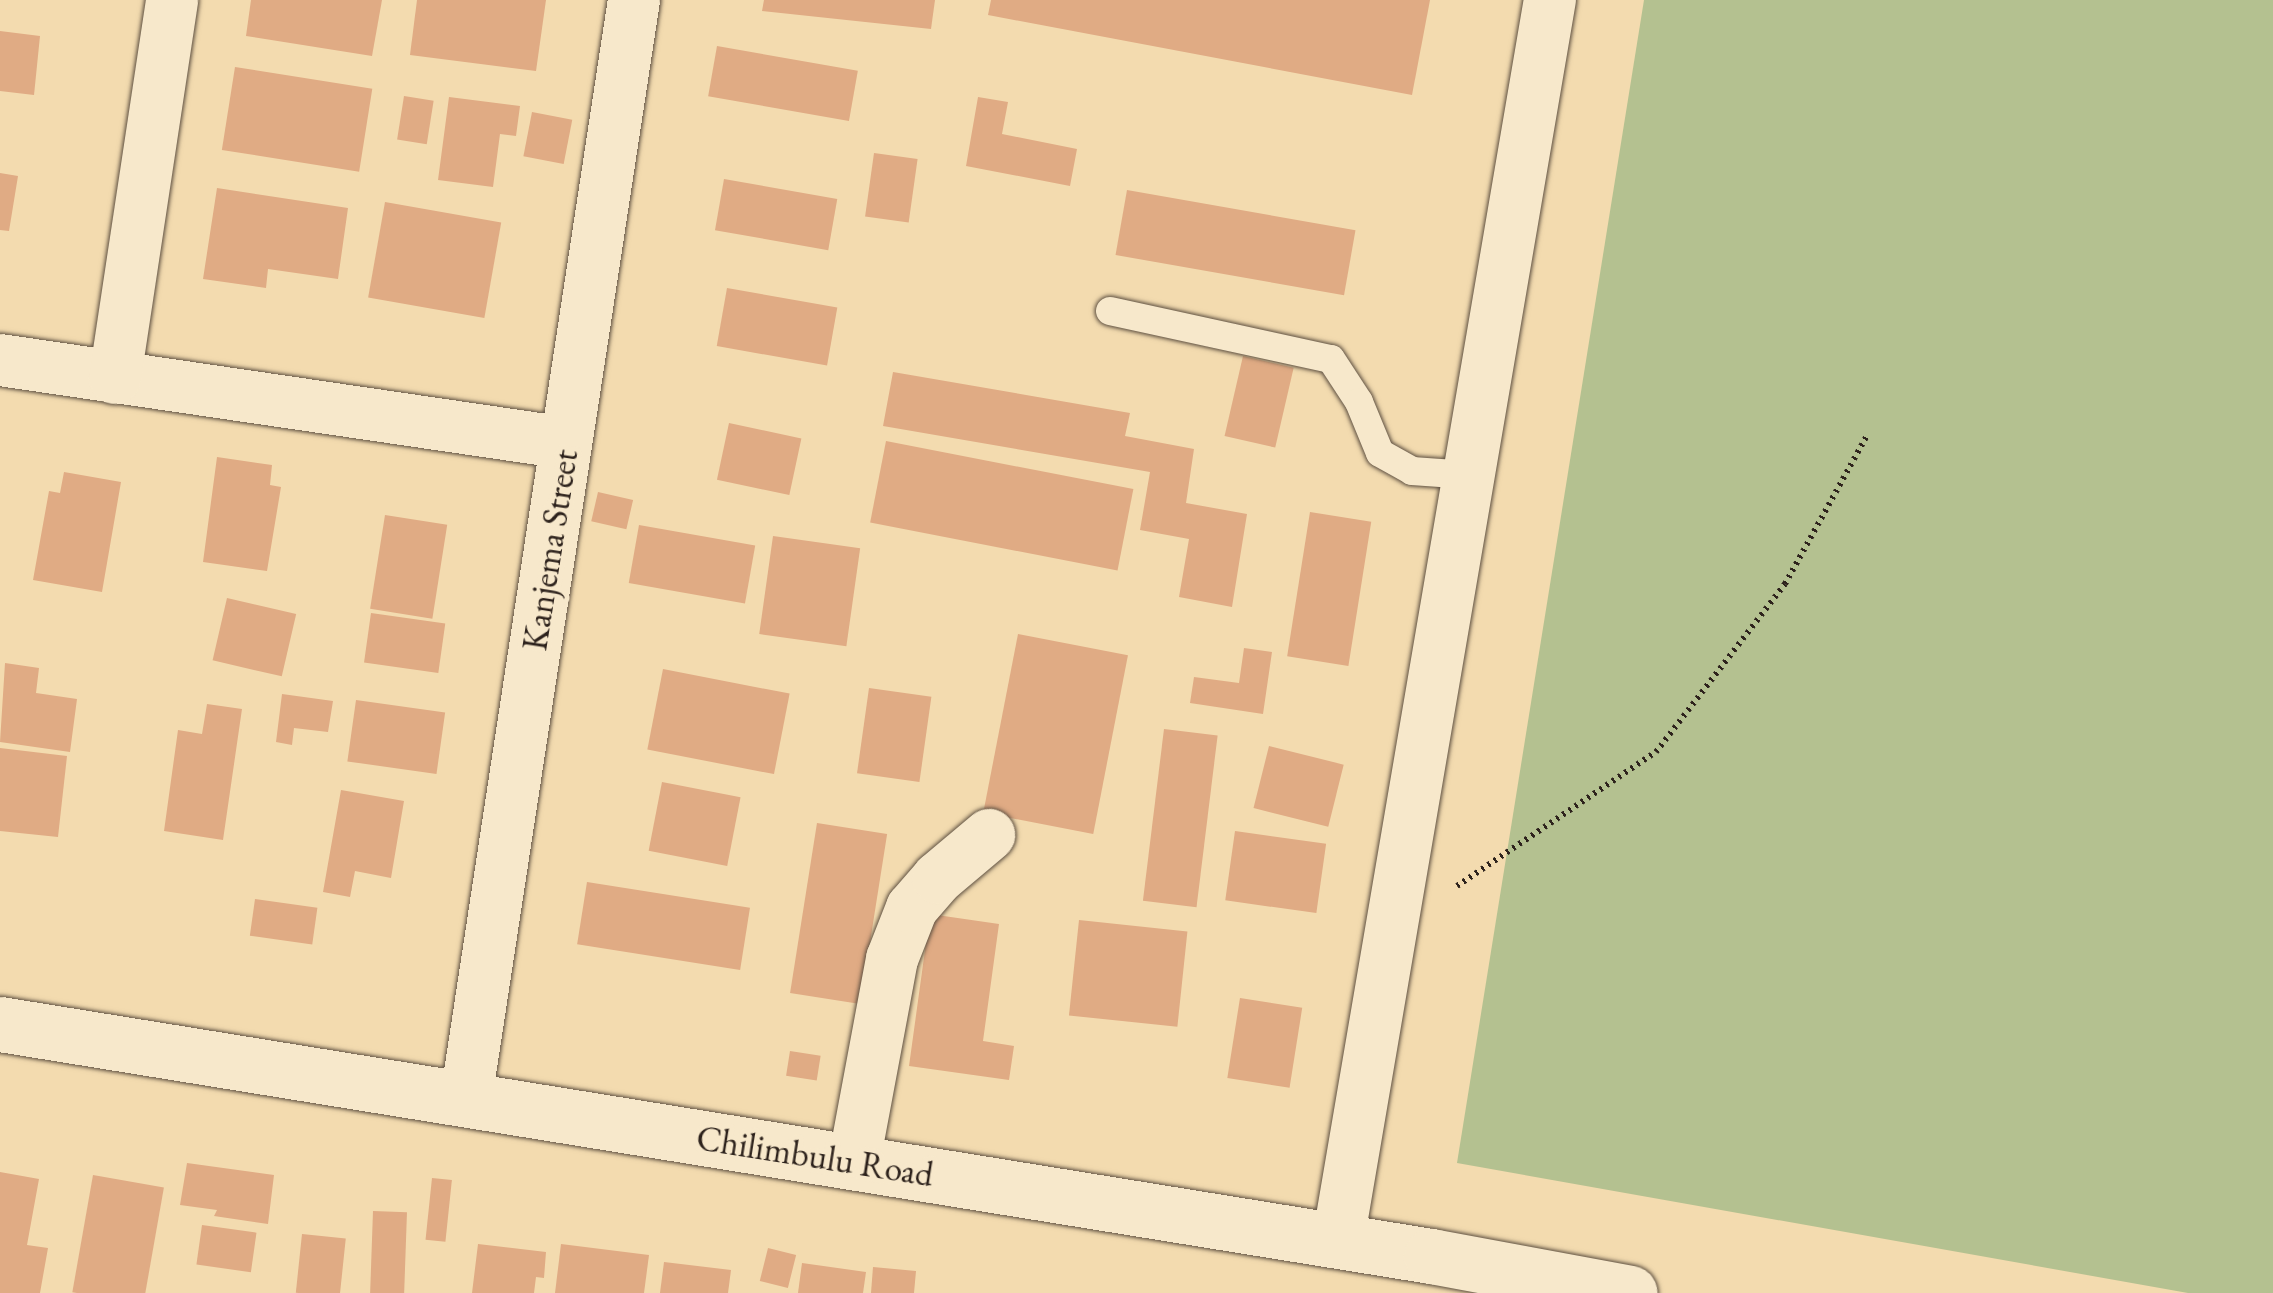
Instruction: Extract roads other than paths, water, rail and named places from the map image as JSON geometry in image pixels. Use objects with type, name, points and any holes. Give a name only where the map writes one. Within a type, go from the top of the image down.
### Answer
[{"type":"main road","name":"Chilimbulu Road","points":[[0,1024],[1338,1241],[1429,1275],[1630,1293]]},
{"type":"street","points":[[115,378],[172,0]]},
{"type":"street","name":"Kanjema Street","points":[[466,1099],[634,0]]},
{"type":"street","points":[[1338,1241],[1550,0]]},
{"type":"street","points":[[0,360],[566,443]]},
{"type":"street","points":[[854,1162],[892,959],[912,908],[938,878],[989,835]]},
{"type":"lane","points":[[1110,311],[1278,344],[1331,360],[1358,402],[1380,453],[1412,470],[1469,475]]}]
